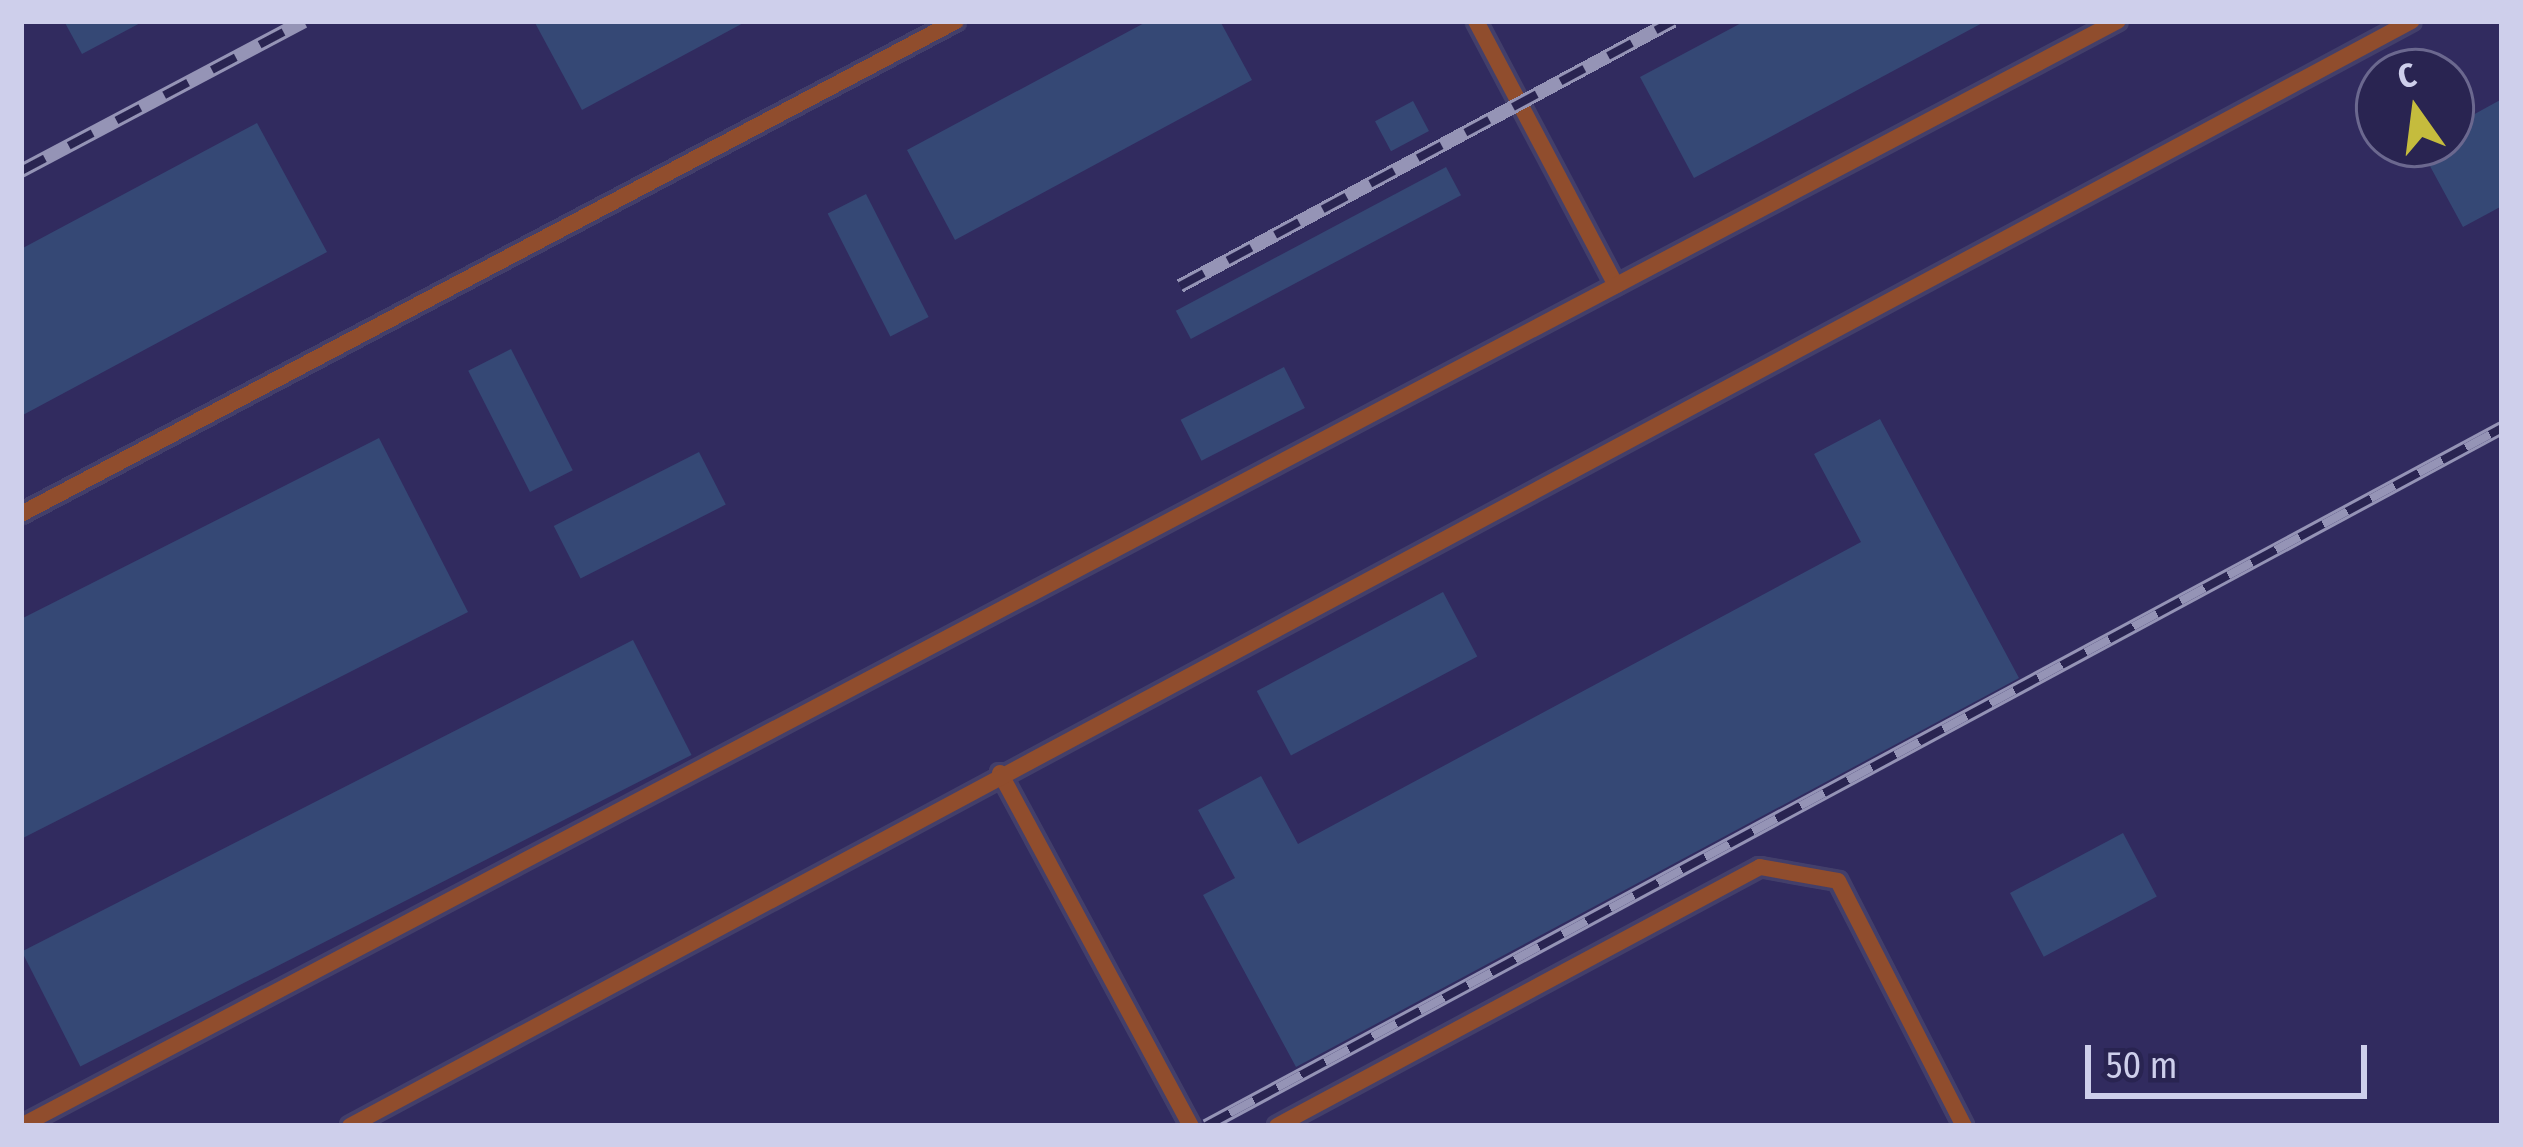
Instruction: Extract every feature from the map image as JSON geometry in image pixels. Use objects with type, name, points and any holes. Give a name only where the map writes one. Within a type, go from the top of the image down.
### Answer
[{"type":"lane","points":[[21,514],[956,21]]},
{"type":"lane","points":[[1476,21],[1616,285]]},
{"type":"lane","points":[[21,1126],[2118,21]]},
{"type":"lane","points":[[350,1126],[1000,773],[2412,21]]},
{"type":"lane","points":[[1000,773],[1191,1126]]},
{"type":"lane","points":[[1276,1126],[1760,867],[1838,881],[1964,1126]]},
{"type":"shaded area","points":[[21,21],[2502,21],[2502,1126],[21,1126]]},
{"type":"building","points":[[64,21],[144,21],[82,54]]},
{"type":"building","points":[[534,21],[747,21],[582,110]]},
{"type":"building","points":[[1148,21],[1220,21],[1252,80],[955,240],[907,150]]},
{"type":"building","points":[[1745,21],[1986,21],[1694,178],[1640,77]]},
{"type":"building","points":[[2502,99],[2502,206],[2463,227],[2431,168],[2475,168],[2475,114]]},
{"type":"building","points":[[1413,101],[1429,131],[1391,151],[1375,121]]},
{"type":"building","points":[[257,123],[327,252],[21,416],[21,249]]},
{"type":"building","points":[[1446,167],[1461,195],[1191,339],[1176,311]]},
{"type":"building","points":[[866,194],[929,317],[890,336],[828,214]]},
{"type":"building","points":[[511,349],[573,470],[530,492],[468,371]]},
{"type":"building","points":[[1284,367],[1305,408],[1202,461],[1181,420]]},
{"type":"building","points":[[1880,419],[2019,678],[1296,1067],[1203,895],[1235,878],[1198,810],[1261,776],[1298,844],[1861,542],[1814,454]]},
{"type":"building","points":[[379,438],[468,612],[21,839],[21,619]]},
{"type":"building","points":[[699,452],[726,505],[581,579],[554,526]]},
{"type":"building","points":[[1443,592],[1477,656],[1291,756],[1257,691]]},
{"type":"building","points":[[633,640],[692,755],[80,1066],[22,951]]},
{"type":"building","points":[[2123,833],[2157,897],[2044,957],[2010,893]]},
{"type":"railway","points":[[21,171],[304,21]]},
{"type":"railway","points":[[1180,286],[1673,21]]},
{"type":"railway","points":[[1206,1126],[2502,428]]}]
